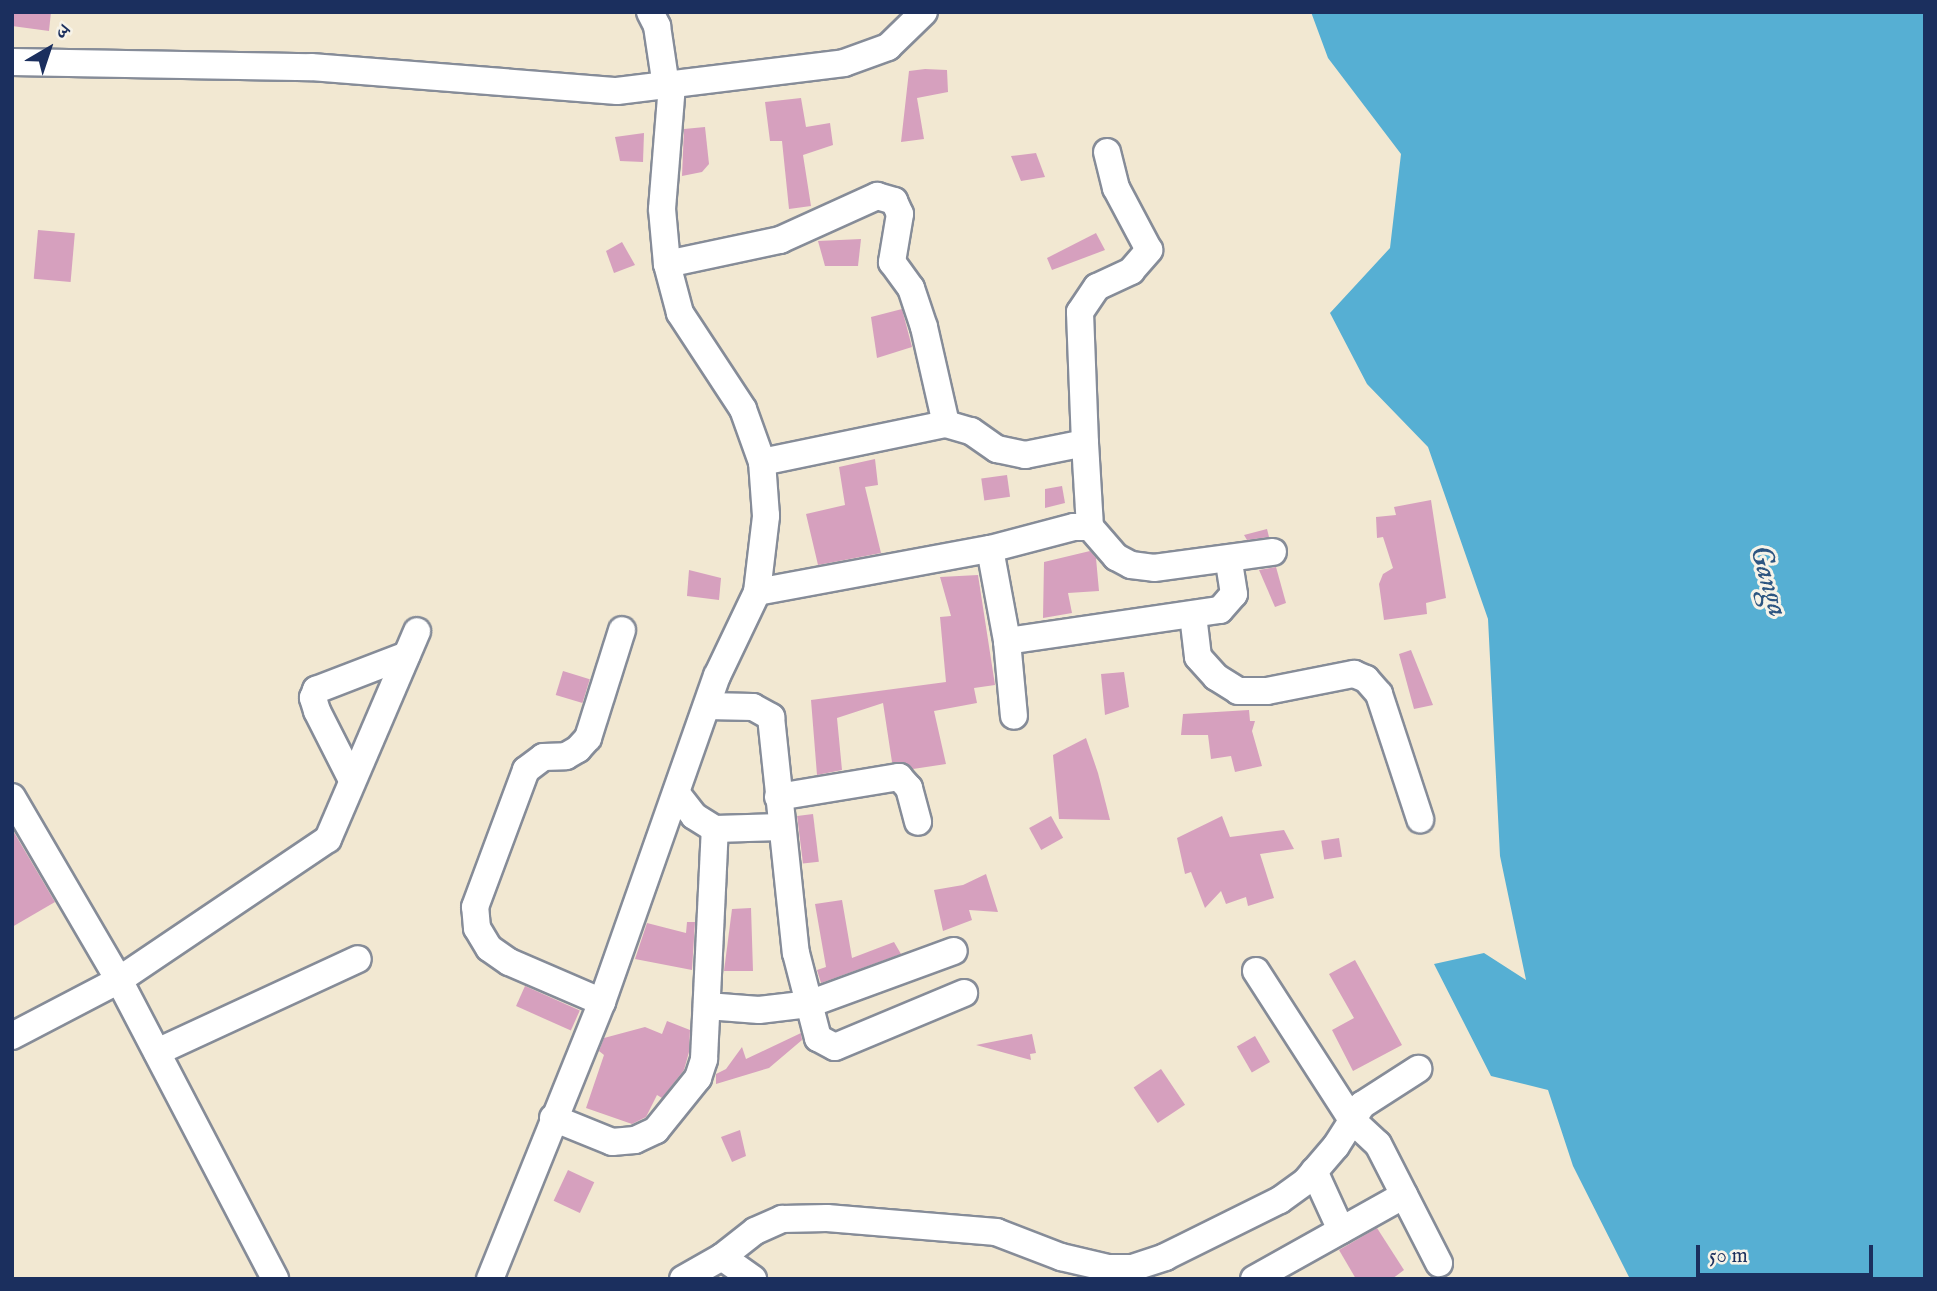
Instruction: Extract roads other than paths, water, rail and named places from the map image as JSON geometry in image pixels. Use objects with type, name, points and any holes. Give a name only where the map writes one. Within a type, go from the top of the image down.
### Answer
[{"type":"street","points":[[490,1279],[602,1002],[707,706],[736,632],[757,592],[766,516],[762,462],[743,410],[680,313],[667,264],[662,209],[669,86],[657,26],[650,12]]},
{"type":"street","points":[[12,62],[311,67],[617,91],[844,64],[895,43],[924,12]]},
{"type":"street","points":[[1107,152],[1116,188],[1149,250],[1130,271],[1097,287],[1080,312],[1090,527],[1116,557],[1131,565],[1154,568],[1229,561],[1273,552]]},
{"type":"street","points":[[667,264],[780,240],[877,196],[894,201],[900,214],[892,262],[911,288],[946,424]]},
{"type":"street","points":[[762,462],[946,424],[971,431],[997,449],[1025,455],[1085,443]]},
{"type":"street","points":[[757,592],[990,549],[1090,527]]},
{"type":"street","points":[[990,549],[1007,641],[1014,716]]},
{"type":"street","points":[[1007,641],[1220,610],[1230,602],[1235,587],[1229,561]]},
{"type":"street","points":[[1193,615],[1198,657],[1216,677],[1238,691],[1267,691],[1354,674],[1366,679],[1379,694],[1420,819]]},
{"type":"street","points":[[602,1002],[509,962],[489,948],[477,928],[475,906],[526,770],[543,757],[566,756],[588,738],[622,630]]},
{"type":"street","points":[[12,1036],[119,980],[328,839],[412,643],[316,690],[313,698],[317,711],[352,780]]},
{"type":"street","points":[[707,706],[753,707],[771,717],[796,953],[818,1038],[835,1047],[964,993]]},
{"type":"street","points":[[778,797],[899,778],[909,788],[918,822]]},
{"type":"street","points":[[677,794],[694,816],[715,829],[781,827]]},
{"type":"street","points":[[12,797],[119,980],[275,1279]]},
{"type":"street","points":[[554,1118],[612,1142],[635,1140],[656,1130],[698,1078],[704,1059],[715,829]]},
{"type":"street","points":[[707,1006],[759,1010],[809,1004],[954,951]]},
{"type":"street","points":[[157,1052],[358,959]]},
{"type":"street","points":[[1256,971],[1352,1120],[1378,1144],[1438,1263]]},
{"type":"street","points":[[683,1279],[722,1257],[755,1231],[782,1219],[827,1218],[996,1232],[1061,1256],[1132,1273],[1257,1213],[1314,1171],[1362,1105],[1418,1069]]},
{"type":"street","points":[[1314,1171],[1341,1230]]},
{"type":"street","points":[[1254,1279],[1404,1195]]},
{"type":"street","points":[[722,1257],[752,1279]]},
{"type":"water","name":"Ganga","points":[[1311,12],[1925,12],[1925,1279],[1630,1279],[1573,1166],[1548,1090],[1491,1076],[1434,964],[1484,953],[1526,980],[1500,856],[1488,619],[1428,447],[1367,384],[1330,313],[1390,248],[1401,154],[1328,58]]}]
